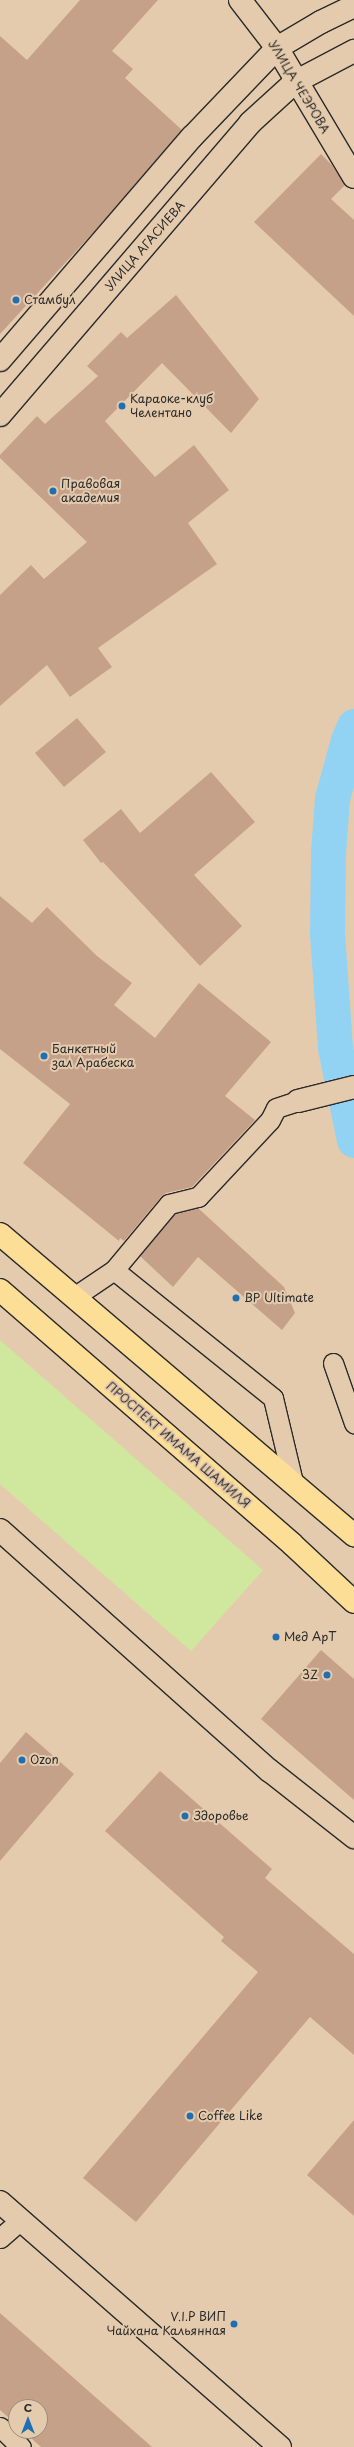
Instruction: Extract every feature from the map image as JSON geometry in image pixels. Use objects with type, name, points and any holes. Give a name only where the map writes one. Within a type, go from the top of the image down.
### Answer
[{"type":"main road","points":[[0,1234],[354,1534]]},
{"type":"main road","name":"ПРОСПЕКТ ИМАМА ШАМИЛЯ","points":[[0,1290],[292,1544],[354,1602]]},
{"type":"street","name":"УЛИЦА ЧЕЭРОВА","points":[[240,0],[277,48],[295,82],[354,177]]},
{"type":"street","points":[[0,360],[192,137],[277,48],[321,22],[354,6]]},
{"type":"street","name":"УЛИЦА АГАСИЕВА","points":[[0,416],[250,123],[295,82],[354,51]]},
{"type":"street","points":[[298,1101],[354,1087]]},
{"type":"street","points":[[0,1530],[270,1771],[354,1838]]},
{"type":"street","points":[[0,2202],[280,2447]]},
{"type":"lane","points":[[74,1297],[114,1270],[169,1204],[198,1197],[270,1120],[276,1108],[298,1101]]},
{"type":"lane","points":[[114,1270],[273,1398],[293,1482]]},
{"type":"lane","points":[[333,1362],[354,1422]]},
{"type":"lane","points":[[0,2238],[21,2220]]},
{"type":"lane","points":[[0,2427],[21,2447]]},
{"type":"green space","points":[[0,1340],[263,1570],[191,1651],[0,1484]]},
{"type":"building","points":[[80,0],[158,0],[112,51],[133,69],[125,78],[182,130],[100,225],[0,334],[0,36],[27,60]]},
{"type":"building","points":[[321,154],[332,165],[345,185],[331,199],[354,220],[354,316],[254,222]]},
{"type":"building","points":[[176,295],[259,399],[231,433],[162,363],[105,421],[155,477],[194,445],[229,490],[188,523],[217,564],[98,648],[112,667],[70,697],[47,665],[0,706],[0,595],[31,565],[44,579],[87,542],[0,458],[0,455],[37,416],[45,424],[98,376],[87,366],[121,332],[127,338]]},
{"type":"building","points":[[77,718],[106,752],[64,787],[35,753]]},
{"type":"building","points":[[211,772],[255,822],[194,875],[242,926],[200,966],[103,862],[101,863],[83,840],[121,809],[140,833]]},
{"type":"building","points":[[0,896],[32,923],[47,907],[97,956],[132,983],[114,1005],[155,1038],[199,983],[271,1042],[225,1096],[255,1120],[192,1187],[166,1193],[161,1197],[124,1241],[120,1238],[119,1241],[23,1163],[70,1104],[0,1049]]},
{"type":"building","points":[[198,1208],[284,1287],[295,1313],[282,1330],[198,1257],[173,1287],[140,1256],[175,1214]]},
{"type":"building","points":[[321,1650],[354,1679],[354,1800],[261,1719]]},
{"type":"building","points":[[26,1732],[74,1774],[0,1861],[0,1763]]},
{"type":"building","points":[[160,1771],[272,1869],[265,1878],[354,1954],[354,2055],[310,2017],[136,2222],[83,2178],[258,1972],[221,1941],[224,1937],[105,1831]]},
{"type":"building","points":[[354,2120],[354,2216],[307,2175]]},
{"type":"building","points":[[0,2313],[152,2447],[41,2447],[32,2439],[48,2439],[48,2399],[8,2399],[8,2417],[0,2410]]},
{"type":"waterway","points":[[354,726],[348,740],[332,798],[328,852],[327,933],[335,1048],[354,1140]]},
{"type":"place","name":"Стамбул","points":[[16,300]]},
{"type":"place","name":"Караоке-клуб Челентано","points":[[122,406]]},
{"type":"place","name":"Правовая академия","points":[[53,491]]},
{"type":"place","name":"Банкетный зал Арабеска","points":[[44,1056]]},
{"type":"place","name":"BP Ultimate","points":[[236,1298]]},
{"type":"place","name":"Мед АрТ","points":[[276,1637]]},
{"type":"place","name":"3Z","points":[[327,1675]]},
{"type":"place","name":"Ozon","points":[[22,1760]]},
{"type":"place","name":"Здоровье","points":[[185,1816]]},
{"type":"place","name":"Coffee Like","points":[[190,2116]]},
{"type":"place","name":"V.I.P ВИП Чайхана Кальянная","points":[[234,2324]]}]
